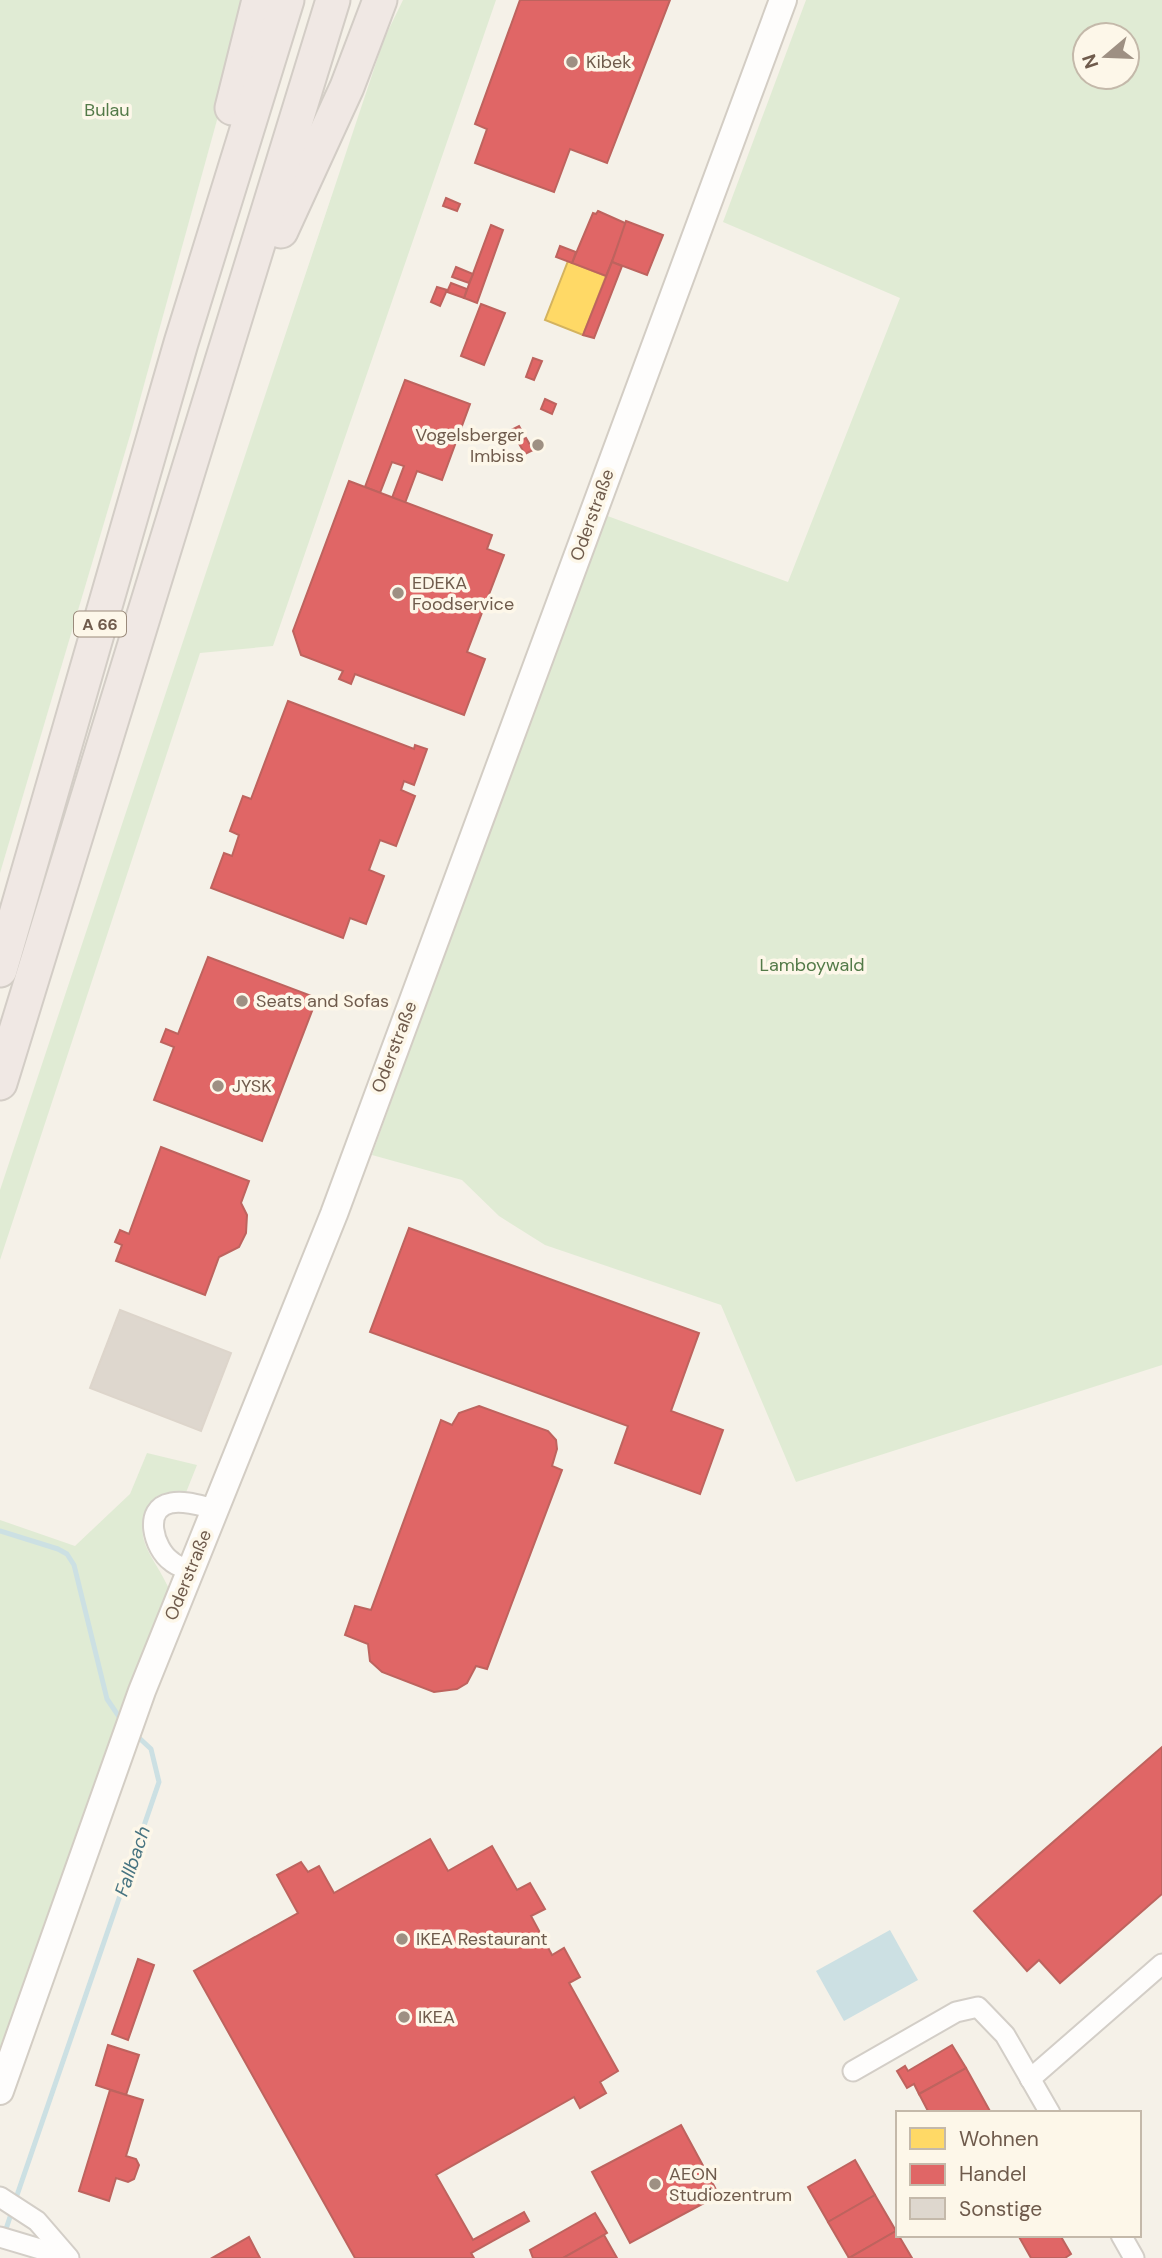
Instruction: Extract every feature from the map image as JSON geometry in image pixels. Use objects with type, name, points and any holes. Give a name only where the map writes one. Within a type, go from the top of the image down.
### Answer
[{"type":"highway","points":[[181,342],[259,0]]},
{"type":"highway","name":"A 66","points":[[0,970],[181,342],[287,0]]},
{"type":"highway","name":"A 66","points":[[0,1083],[333,0]]},
{"type":"highway","points":[[227,348],[347,88],[380,0]]},
{"type":"street","name":"Oderstraße","points":[[0,2091],[142,1691],[334,1214],[783,0]]},
{"type":"street","points":[[191,1571],[170,1561],[158,1545],[152,1525],[155,1515],[161,1506],[170,1503],[215,1509]]},
{"type":"street","points":[[1030,2079],[1162,1964]]},
{"type":"street","points":[[853,2071],[956,2012],[978,2007],[1005,2035],[1049,2111]]},
{"type":"street","points":[[3,2199],[29,2213],[69,2258]]},
{"type":"street","points":[[0,2237],[10,2244],[69,2258]]},
{"type":"street","points":[[1122,2237],[1134,2258]]},
{"type":"green space","name":"Bulau","points":[[0,0],[245,0],[236,51],[131,432],[0,873]]},
{"type":"green space","points":[[403,0],[496,0],[273,646],[200,653],[0,1260],[0,1190],[384,39]]},
{"type":"green space","name":"Lamboywald","points":[[806,0],[1162,0],[1162,1365],[796,1482],[721,1305],[545,1245],[499,1216],[462,1180],[372,1155],[602,514],[788,582],[900,298],[723,222]]},
{"type":"green space","points":[[147,1453],[197,1465],[185,1495],[157,1496],[143,1523],[145,1544],[170,1591],[0,2048],[0,1520],[75,1546],[130,1494]]},
{"type":"shaded area","points":[[890,1930],[918,1980],[844,2021],[816,1971]]},
{"type":"building: Wohnen","points":[[568,261],[606,276],[583,335],[545,320]]},
{"type":"building: Handel","name":"Kibek","points":[[520,0],[670,0],[607,163],[570,149],[554,192],[475,163],[487,129],[475,124]]},
{"type":"building: Handel","points":[[446,198],[460,204],[457,211],[443,206]]},
{"type":"building: Handel","points":[[598,211],[625,223],[626,226],[606,276],[572,263],[593,213]]},
{"type":"building: Handel","points":[[626,221],[663,235],[647,275],[612,262]]},
{"type":"building: Handel","points":[[491,225],[503,230],[477,303],[464,298]]},
{"type":"building: Handel","points":[[560,246],[576,252],[572,263],[556,257]]},
{"type":"building: Handel","points":[[612,262],[622,266],[594,338],[583,335]]},
{"type":"building: Handel","points":[[456,267],[473,274],[469,283],[452,277]]},
{"type":"building: Handel","points":[[451,283],[467,289],[464,298],[447,292]]},
{"type":"building: Handel","points":[[437,287],[447,290],[440,306],[431,302]]},
{"type":"building: Handel","points":[[481,304],[505,313],[484,365],[461,356]]},
{"type":"building: Handel","points":[[533,358],[542,361],[534,380],[526,377]]},
{"type":"building: Handel","points":[[405,380],[470,404],[442,480],[417,471],[405,503],[392,498],[404,466],[392,462],[380,493],[365,487]]},
{"type":"building: Handel","points":[[545,399],[556,404],[552,414],[541,409]]},
{"type":"building: Handel","points":[[519,426],[523,433],[513,438],[509,431]]},
{"type":"building: Handel","points":[[526,438],[533,450],[525,454],[518,442]]},
{"type":"building: Handel","name":"EDEKA Foodservice","points":[[349,481],[492,535],[487,549],[504,555],[467,652],[485,659],[464,715],[355,674],[351,684],[339,679],[343,671],[301,655],[293,631]]},
{"type":"building: Handel","points":[[288,701],[414,749],[415,745],[427,749],[414,785],[404,781],[401,790],[415,796],[396,846],[380,840],[369,870],[384,876],[366,924],[350,918],[343,938],[211,888],[224,853],[232,856],[239,835],[230,831],[243,796],[251,799]]},
{"type":"building: Handel","points":[[208,957],[317,998],[262,1141],[154,1100],[174,1047],[161,1042],[166,1029],[178,1034]]},
{"type":"building: Handel","points":[[161,1147],[249,1181],[241,1203],[247,1215],[246,1233],[239,1247],[219,1257],[205,1295],[116,1261],[122,1245],[115,1242],[120,1230],[129,1234]]},
{"type":"building: Handel","points":[[409,1228],[699,1333],[671,1411],[723,1430],[700,1494],[615,1463],[628,1426],[370,1332]]},
{"type":"building: Handel","points":[[479,1406],[548,1431],[556,1440],[557,1449],[552,1466],[562,1470],[487,1669],[476,1666],[467,1683],[457,1689],[434,1692],[382,1672],[370,1661],[368,1644],[345,1635],[355,1606],[371,1610],[441,1420],[452,1425],[459,1413]]},
{"type":"building: Handel","points":[[1162,1747],[1162,1894],[1060,1983],[1039,1960],[1027,1971],[974,1911]]},
{"type":"building: Handel","name":"IKEA","points":[[430,1839],[448,1871],[492,1846],[517,1890],[530,1883],[545,1909],[531,1916],[552,1955],[564,1948],[580,1977],[569,1983],[618,2071],[600,2082],[606,2093],[580,2108],[574,2097],[436,2175],[473,2240],[524,2212],[529,2221],[471,2253],[474,2258],[355,2258],[194,1971],[298,1913],[277,1875],[301,1862],[308,1872],[319,1866],[334,1893]]},
{"type":"building: Handel","points":[[138,1959],[154,1965],[128,2040],[112,2034]]},
{"type":"building: Handel","points":[[108,2045],[139,2055],[126,2095],[96,2085]]},
{"type":"building: Handel","points":[[952,2045],[966,2068],[919,2094],[914,2084],[907,2088],[897,2071],[905,2066],[908,2071]]},
{"type":"building: Handel","points":[[966,2068],[990,2111],[928,2111],[919,2094]]},
{"type":"building: Handel","points":[[110,2090],[143,2100],[126,2156],[136,2159],[139,2165],[134,2179],[128,2182],[116,2178],[109,2201],[79,2191]]},
{"type":"building: Handel","name":"AEON Studiozentrum","points":[[681,2125],[719,2195],[630,2243],[592,2172]]},
{"type":"building: Handel","points":[[855,2160],[875,2195],[828,2222],[808,2187]]},
{"type":"building: Handel","points":[[875,2195],[896,2231],[849,2258],[828,2222]]},
{"type":"building: Handel","points":[[595,2213],[607,2233],[563,2258],[533,2258],[530,2250]]},
{"type":"building: Handel","points":[[896,2231],[896,2237],[900,2237],[912,2258],[849,2258]]},
{"type":"building: Handel","points":[[604,2235],[617,2258],[563,2258]]},
{"type":"building: Handel","points":[[249,2237],[260,2258],[212,2258]]},
{"type":"building: Handel","points":[[1019,2237],[1061,2237],[1071,2254],[1065,2258],[1031,2258]]},
{"type":"building: Sonstige","points":[[120,1310],[231,1353],[201,1431],[90,1388]]},
{"type":"waterway","name":"Fallbach","points":[[0,1531],[67,1554],[74,1565],[107,1699],[122,1721]]},
{"type":"waterway","name":"Fallbach","points":[[15,2201],[159,1782],[151,1749],[136,1735]]},
{"type":"waterway","name":"Fallbach","points":[[4,2235],[12,2211]]},
{"type":"place","name":"Kibek","points":[[572,62]]},
{"type":"place","name":"Vogelsberger Imbiss","points":[[538,445]]},
{"type":"place","name":"EDEKA Foodservice","points":[[398,593]]},
{"type":"place","name":"Seats and Sofas","points":[[242,1001]]},
{"type":"place","name":"JYSK","points":[[218,1086]]},
{"type":"place","name":"IKEA Restaurant","points":[[402,1939]]},
{"type":"place","name":"IKEA","points":[[404,2017]]},
{"type":"place","name":"AEON Studiozentrum","points":[[655,2184]]}]
